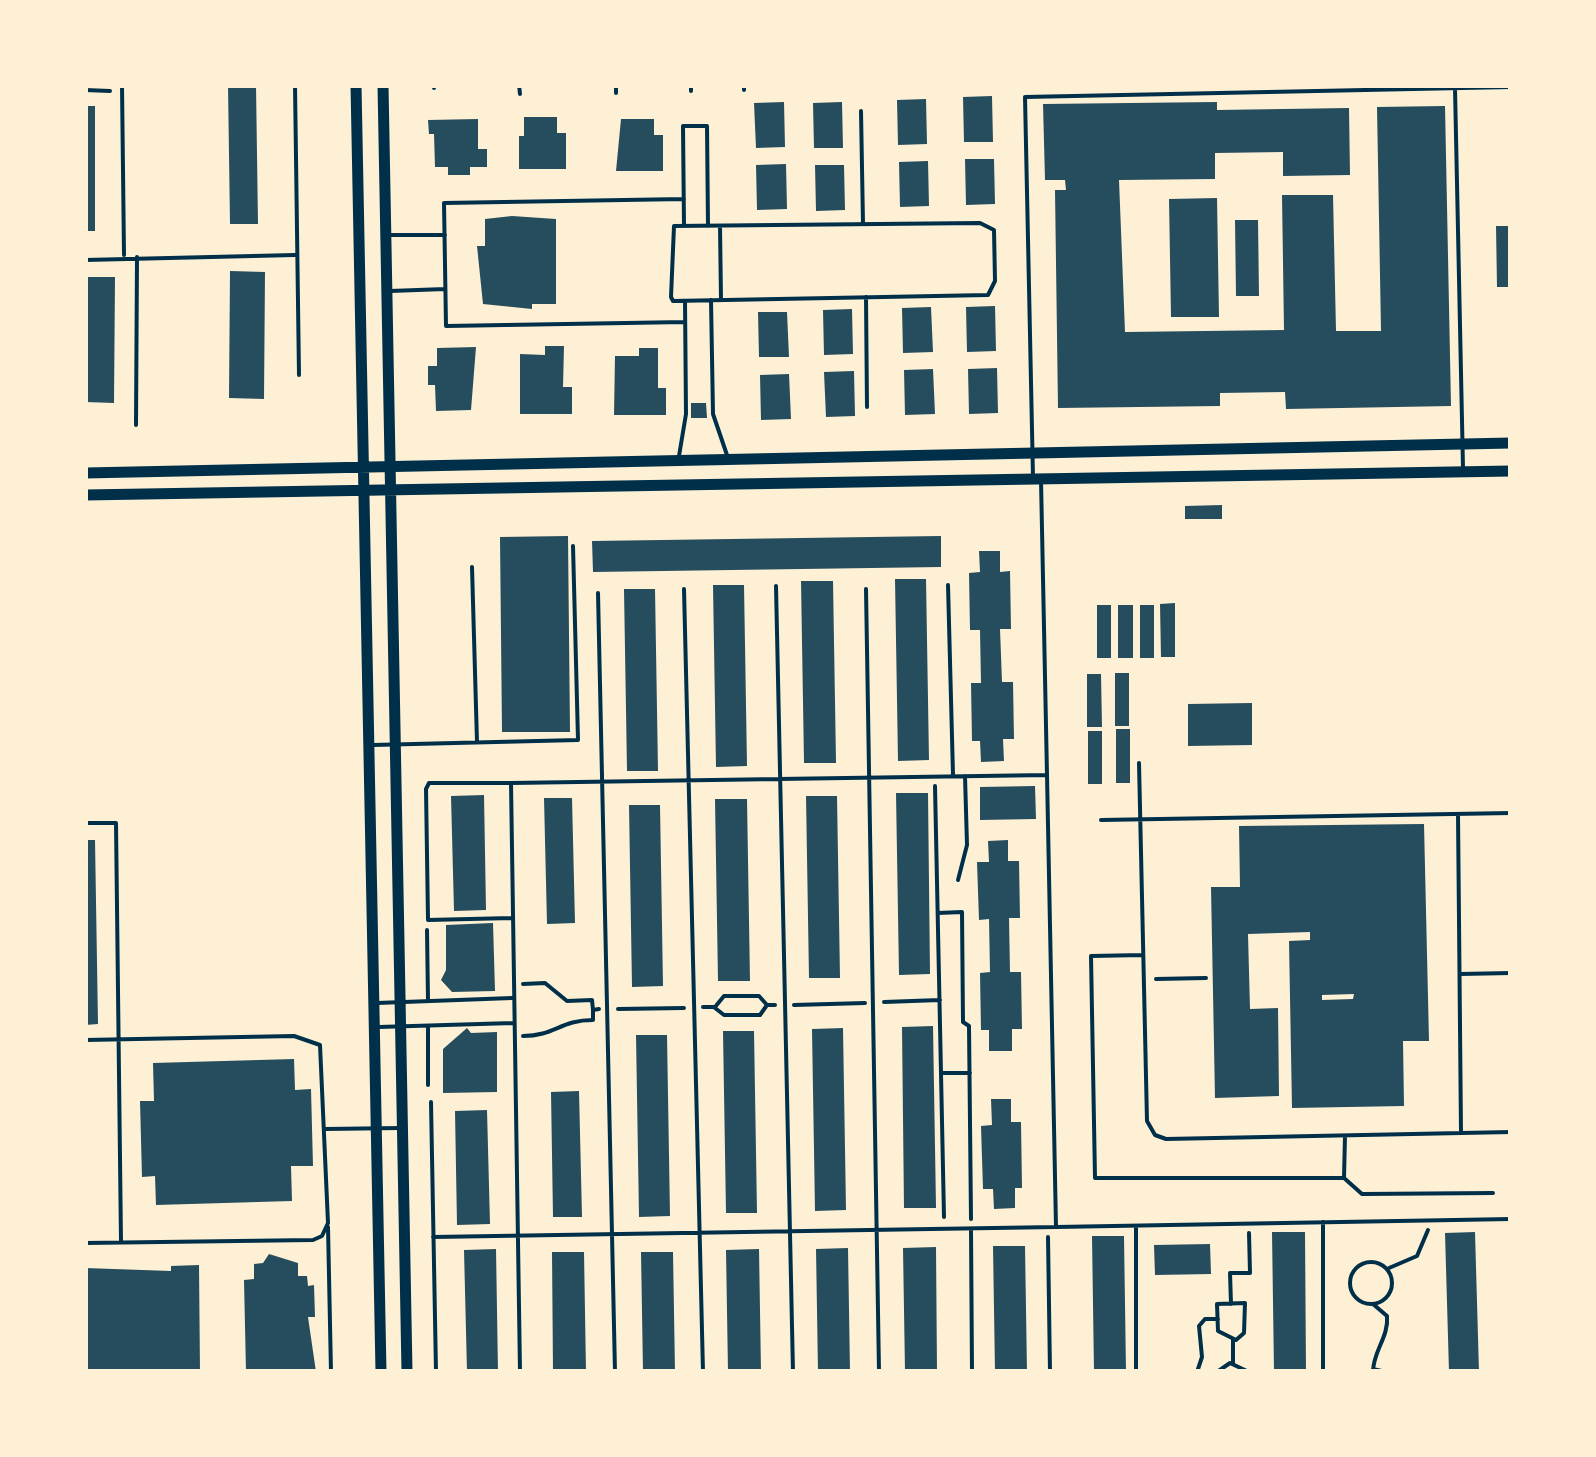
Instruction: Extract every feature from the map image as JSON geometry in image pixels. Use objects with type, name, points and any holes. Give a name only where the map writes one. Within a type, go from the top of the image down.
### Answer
[{"type":"street","points":[[356,85],[381,1372]]},
{"type":"street","points":[[383,85],[406,1372]]},
{"type":"street","points":[[85,473],[678,464],[1511,443]]},
{"type":"street","points":[[85,495],[1511,471]]},
{"type":"lane","points":[[122,85],[124,258]]},
{"type":"lane","points":[[295,85],[299,375]]},
{"type":"lane","points":[[520,85],[520,94]]},
{"type":"lane","points":[[616,85],[616,93]]},
{"type":"lane","points":[[1056,1228],[1037,477],[1032,454],[1026,97],[1511,87]]},
{"type":"lane","points":[[1455,88],[1463,472]]},
{"type":"lane","points":[[862,111],[863,224]]},
{"type":"lane","points":[[684,226],[683,126],[707,126],[708,226]]},
{"type":"lane","points":[[684,200],[444,203],[444,235],[446,326],[685,322]]},
{"type":"lane","points":[[980,223],[994,230],[994,280],[988,294],[673,301],[670,230],[684,226],[863,224],[980,223]]},
{"type":"lane","points":[[720,226],[720,300]]},
{"type":"lane","points":[[386,235],[444,235]]},
{"type":"lane","points":[[85,260],[297,255]]},
{"type":"lane","points":[[136,257],[136,425]]},
{"type":"lane","points":[[387,291],[446,289]]},
{"type":"lane","points":[[866,297],[867,407]]},
{"type":"lane","points":[[711,300],[713,414],[729,462]]},
{"type":"lane","points":[[678,464],[686,414],[685,301]]},
{"type":"lane","points":[[368,745],[578,740],[573,546]]},
{"type":"lane","points":[[472,566],[477,742]]},
{"type":"lane","points":[[948,584],[953,776]]},
{"type":"lane","points":[[776,586],[793,1372]]},
{"type":"lane","points":[[684,589],[703,1372]]},
{"type":"lane","points":[[866,589],[880,1372]]},
{"type":"lane","points":[[598,593],[615,1372]]},
{"type":"lane","points":[[1139,763],[1147,1121],[1154,1135],[1166,1140],[1511,1132]]},
{"type":"lane","points":[[512,918],[428,920],[429,783],[1046,775]]},
{"type":"lane","points":[[958,880],[966,845],[966,776]]},
{"type":"lane","points":[[511,782],[520,1372]]},
{"type":"lane","points":[[1101,820],[1511,813]]},
{"type":"lane","points":[[1458,814],[1461,1133]]},
{"type":"lane","points":[[85,823],[116,823],[122,1242]]},
{"type":"lane","points":[[426,930],[428,1001]]},
{"type":"lane","points":[[1143,956],[1091,956],[1096,1178],[1344,1178],[1362,1194],[1493,1193]]},
{"type":"lane","points":[[1460,974],[1511,973]]},
{"type":"lane","points":[[374,1003],[512,998]]},
{"type":"lane","points":[[375,1027],[512,1023]]},
{"type":"lane","points":[[428,1026],[428,1085]]},
{"type":"lane","points":[[85,1040],[308,1038],[322,1050],[331,1372]]},
{"type":"lane","points":[[431,1102],[436,1372]]},
{"type":"lane","points":[[325,1128],[400,1128]]},
{"type":"lane","points":[[1344,1178],[1345,1136]]},
{"type":"lane","points":[[433,1237],[1511,1218]]},
{"type":"lane","points":[[1322,1222],[1324,1372]]},
{"type":"lane","points":[[85,1243],[313,1240],[328,1223]]},
{"type":"lane","points":[[1136,1226],[1136,1372]]},
{"type":"lane","points":[[971,1229],[972,1372]]},
{"type":"path","points":[[85,90],[122,94]]},
{"type":"path","points":[[935,776],[944,1229]]},
{"type":"path","points":[[938,912],[962,912],[963,1022],[970,1026],[971,1229]]},
{"type":"path","points":[[1144,979],[1206,978]]},
{"type":"path","points":[[512,984],[545,984],[567,1001],[592,1000],[593,1010],[593,1020],[568,1020],[547,1036],[513,1036]]},
{"type":"path","points":[[715,1007],[724,996],[760,996],[767,1005]]},
{"type":"path","points":[[767,1005],[940,1000]]},
{"type":"path","points":[[593,1010],[715,1007],[724,1016],[760,1015],[767,1005]]},
{"type":"path","points":[[941,1073],[970,1073]]},
{"type":"path","points":[[1386,1372],[1373,1370],[1388,1330],[1387,1316],[1355,1296],[1352,1276],[1367,1262],[1386,1268],[1417,1256],[1430,1220]]},
{"type":"path","points":[[1231,1304],[1230,1273],[1250,1273],[1249,1224]]},
{"type":"path","points":[[1048,1228],[1050,1372]]},
{"type":"path","points":[[1372,1304],[1389,1294],[1392,1281],[1386,1268]]},
{"type":"path","points":[[1217,1304],[1244,1304],[1246,1328],[1241,1337],[1233,1340],[1218,1331],[1217,1304]]},
{"type":"path","points":[[1197,1372],[1202,1357],[1199,1326],[1206,1319],[1218,1318]]},
{"type":"path","points":[[1233,1340],[1233,1363]]},
{"type":"path","points":[[1217,1372],[1233,1363]]},
{"type":"path","points":[[1233,1363],[1249,1372]]},
{"type":"building","points":[[228,85],[256,85],[258,224],[230,224]]},
{"type":"building","points":[[992,96],[993,142],[964,142],[963,97]]},
{"type":"building","points":[[926,99],[927,144],[898,145],[897,100]]},
{"type":"building","points":[[784,102],[785,147],[756,148],[754,103]]},
{"type":"building","points":[[842,102],[843,148],[814,148],[813,103]]},
{"type":"building","points":[[1217,102],[1217,110],[1349,108],[1350,175],[1283,176],[1283,152],[1215,153],[1215,179],[1119,180],[1125,332],[1284,330],[1282,195],[1333,195],[1336,331],[1381,331],[1377,107],[1445,106],[1451,406],[1286,409],[1285,392],[1220,393],[1220,406],[1058,408],[1055,190],[1066,190],[1065,180],[1045,180],[1043,104]]},
{"type":"building","points":[[85,106],[95,106],[95,231],[85,231]]},
{"type":"building","points":[[524,117],[557,117],[557,133],[566,133],[566,169],[519,169],[519,136],[524,136]]},
{"type":"building","points":[[478,119],[478,149],[487,149],[487,167],[470,167],[470,175],[448,175],[448,167],[435,167],[434,134],[429,134],[428,120]]},
{"type":"building","points":[[621,119],[654,119],[654,135],[663,135],[663,171],[616,171]]},
{"type":"building","points":[[965,159],[994,159],[995,204],[966,205]]},
{"type":"building","points":[[928,161],[929,206],[900,207],[899,162]]},
{"type":"building","points":[[786,164],[787,209],[757,210],[756,165]]},
{"type":"building","points":[[815,165],[844,165],[845,210],[816,211]]},
{"type":"building","points":[[1217,198],[1219,317],[1171,317],[1169,199]]},
{"type":"building","points":[[485,219],[556,219],[556,304],[532,304],[532,309],[483,304],[477,246],[485,246]]},
{"type":"building","points":[[1235,220],[1258,220],[1259,296],[1236,296]]},
{"type":"building","points":[[1496,226],[1510,226],[1510,287],[1497,287]]},
{"type":"building","points":[[230,271],[265,272],[264,399],[229,398]]},
{"type":"building","points":[[85,277],[115,277],[114,403],[85,402]]},
{"type":"building","points":[[995,306],[996,351],[967,352],[966,307]]},
{"type":"building","points":[[931,307],[933,352],[903,353],[902,308]]},
{"type":"building","points":[[852,309],[853,354],[824,355],[823,310]]},
{"type":"building","points":[[758,312],[787,312],[789,357],[759,357]]},
{"type":"building","points":[[545,346],[564,346],[563,387],[572,387],[572,414],[520,414],[520,354],[545,355]]},
{"type":"building","points":[[476,347],[471,410],[436,411],[435,385],[428,385],[428,366],[437,366],[437,348]]},
{"type":"building","points":[[639,348],[658,348],[658,388],[666,388],[666,415],[614,415],[615,356],[639,356]]},
{"type":"building","points":[[997,368],[998,413],[969,414],[968,369]]},
{"type":"building","points":[[933,369],[935,414],[905,415],[904,370]]},
{"type":"building","points":[[854,371],[855,416],[826,417],[824,372]]},
{"type":"building","points":[[789,374],[791,419],[761,420],[760,375]]},
{"type":"building","points":[[691,403],[706,403],[707,418],[691,418]]},
{"type":"building","points":[[1222,505],[1222,519],[1185,519],[1185,506]]},
{"type":"building","points":[[568,536],[570,732],[502,732],[500,537]]},
{"type":"building","points":[[941,536],[941,567],[593,572],[592,541]]},
{"type":"building","points":[[979,551],[1000,551],[1000,572],[1010,571],[1011,629],[1000,629],[1002,682],[1013,682],[1014,739],[1003,739],[1004,761],[981,762],[980,741],[972,741],[971,683],[981,683],[980,630],[970,630],[969,573],[980,572]]},
{"type":"building","points":[[895,579],[926,579],[929,760],[898,761]]},
{"type":"building","points":[[801,581],[833,581],[836,763],[804,763]]},
{"type":"building","points":[[713,585],[744,585],[747,766],[716,767]]},
{"type":"building","points":[[624,589],[655,589],[658,771],[627,771]]},
{"type":"building","points":[[1175,603],[1175,657],[1161,657],[1160,604]]},
{"type":"building","points":[[1097,605],[1111,605],[1111,658],[1097,658]]},
{"type":"building","points":[[1118,605],[1133,605],[1133,658],[1118,658]]},
{"type":"building","points":[[1140,605],[1154,605],[1154,658],[1140,658]]},
{"type":"building","points":[[1115,673],[1129,673],[1129,726],[1115,726]]},
{"type":"building","points":[[1087,674],[1101,674],[1102,727],[1087,727]]},
{"type":"building","points":[[1252,703],[1252,745],[1188,746],[1188,704]]},
{"type":"building","points":[[1116,729],[1130,729],[1130,783],[1116,783]]},
{"type":"building","points":[[1088,731],[1102,731],[1102,784],[1088,784]]},
{"type":"building","points":[[1035,786],[1036,819],[980,820],[980,787]]},
{"type":"building","points":[[896,793],[928,793],[930,974],[899,975]]},
{"type":"building","points":[[484,795],[486,910],[454,911],[451,796]]},
{"type":"building","points":[[806,796],[837,796],[840,978],[809,978]]},
{"type":"building","points":[[544,798],[572,798],[575,923],[547,924]]},
{"type":"building","points":[[715,799],[747,799],[750,981],[718,981]]},
{"type":"building","points":[[629,805],[660,805],[663,986],[632,987]]},
{"type":"building","points":[[1424,824],[1429,1041],[1403,1041],[1404,1106],[1292,1108],[1289,941],[1310,940],[1310,932],[1248,934],[1250,1009],[1278,1008],[1279,1096],[1215,1098],[1211,887],[1240,887],[1239,826]],"holes":[[[1354,994],[1353,999],[1322,1000],[1322,995]]]},
{"type":"building","points":[[85,840],[95,840],[98,1024],[85,1025]]},
{"type":"building","points":[[1008,840],[1008,861],[1019,861],[1020,918],[1009,918],[1010,972],[1021,972],[1022,1029],[1012,1029],[1012,1051],[989,1051],[989,1030],[981,1030],[980,973],[990,972],[989,919],[979,920],[977,862],[989,862],[988,841]]},
{"type":"building","points":[[493,923],[495,991],[452,992],[441,980],[446,970],[446,925]]},
{"type":"building","points":[[933,1026],[936,1208],[904,1208],[902,1027]]},
{"type":"building","points":[[467,1028],[471,1033],[497,1032],[497,1092],[443,1093],[443,1049]]},
{"type":"building","points":[[843,1028],[846,1210],[815,1211],[812,1029]]},
{"type":"building","points":[[723,1031],[754,1031],[757,1213],[726,1213]]},
{"type":"building","points":[[636,1035],[667,1035],[670,1216],[639,1217]]},
{"type":"building","points":[[294,1059],[295,1090],[311,1089],[313,1166],[291,1166],[292,1201],[156,1205],[155,1176],[142,1177],[140,1101],[154,1101],[153,1063]]},
{"type":"building","points":[[579,1091],[582,1217],[553,1217],[551,1092]]},
{"type":"building","points":[[991,1099],[1011,1099],[1011,1122],[1021,1122],[1022,1188],[1015,1188],[1015,1208],[994,1209],[993,1189],[983,1189],[981,1126],[992,1125]]},
{"type":"building","points":[[487,1110],[490,1224],[457,1225],[455,1111]]},
{"type":"building","points":[[1272,1232],[1305,1232],[1306,1372],[1274,1372]]},
{"type":"building","points":[[1475,1232],[1479,1372],[1449,1372],[1445,1233]]},
{"type":"building","points":[[1092,1236],[1124,1236],[1126,1372],[1094,1372]]},
{"type":"building","points":[[1210,1244],[1211,1274],[1155,1275],[1154,1245]]},
{"type":"building","points":[[993,1246],[1025,1246],[1027,1372],[995,1372]]},
{"type":"building","points":[[936,1247],[937,1372],[905,1372],[903,1248]]},
{"type":"building","points":[[848,1248],[850,1372],[818,1372],[816,1249]]},
{"type":"building","points":[[496,1249],[498,1372],[467,1372],[464,1250]]},
{"type":"building","points":[[759,1249],[761,1372],[728,1372],[726,1250]]},
{"type":"building","points":[[552,1252],[584,1252],[586,1372],[553,1372]]},
{"type":"building","points":[[641,1252],[673,1252],[675,1372],[643,1372]]},
{"type":"building","points":[[269,1254],[298,1263],[298,1276],[307,1276],[308,1286],[314,1285],[315,1317],[308,1317],[316,1372],[246,1372],[244,1280],[254,1279],[254,1264],[263,1263]]},
{"type":"building","points":[[199,1265],[200,1372],[85,1372],[85,1268],[171,1271],[171,1266]]}]
